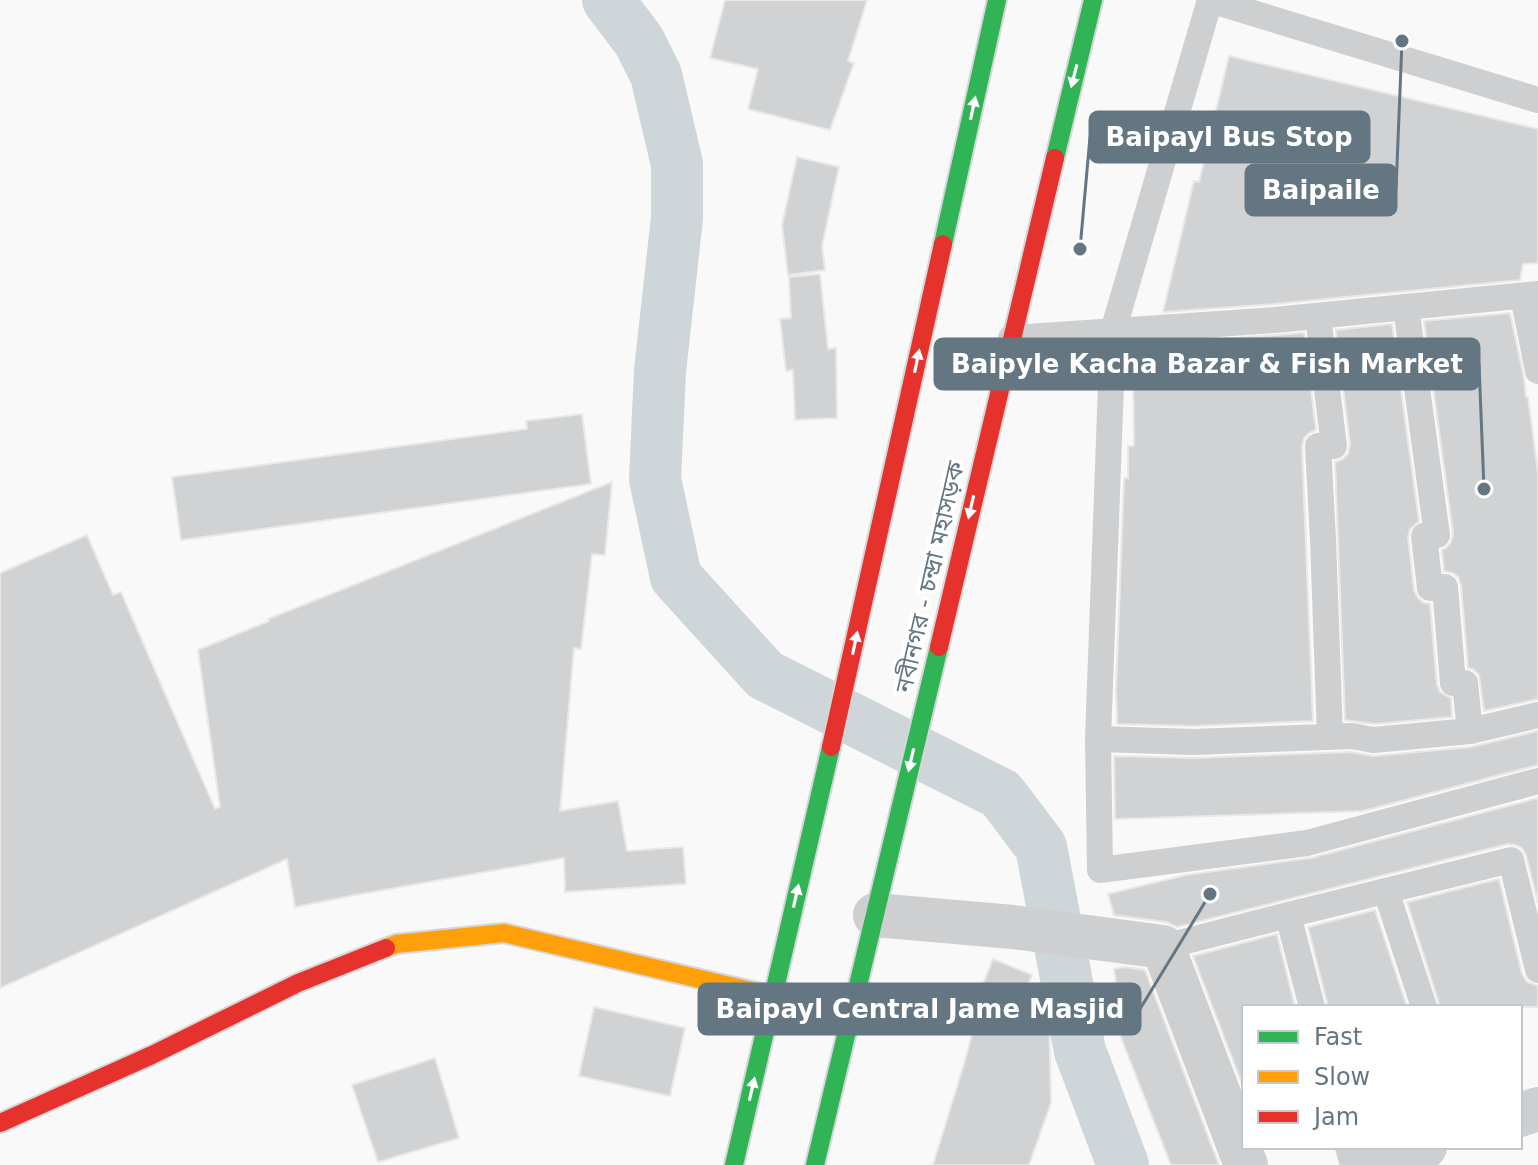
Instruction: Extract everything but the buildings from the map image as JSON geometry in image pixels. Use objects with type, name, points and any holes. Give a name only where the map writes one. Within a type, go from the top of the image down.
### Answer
[{"type":"main road","points":[[734,1165],[844,690],[997,0]]},
{"type":"main road","name":"নবীনগর - চন্দ্রা মহাসড়ক","points":[[815,1165],[1093,0]]},
{"type":"main road","points":[[0,1123],[152,1055],[298,983],[396,944],[504,933],[773,996]]},
{"type":"street","points":[[875,915],[1013,927],[1163,947],[1246,1165]]},
{"type":"street","points":[[1373,1165],[1419,1149]]},
{"type":"lane","points":[[1538,100],[1210,0],[1113,331],[1098,739],[1100,870],[1307,843],[1538,781]]},
{"type":"lane","points":[[1011,338],[1318,316],[1531,295],[1538,371]]},
{"type":"lane","points":[[1406,307],[1437,535],[1424,536],[1430,588],[1445,587],[1453,683],[1465,683],[1470,731]]},
{"type":"lane","points":[[1318,316],[1334,446],[1318,446],[1330,737]]},
{"type":"lane","points":[[1098,739],[1193,742],[1352,736],[1373,740],[1470,731],[1538,715]]},
{"type":"lane","points":[[1163,947],[1511,860],[1538,970]]},
{"type":"lane","points":[[1386,891],[1423,1005]]},
{"type":"lane","points":[[1288,915],[1311,1005]]},
{"type":"waterway","points":[[608,0],[639,41],[656,75],[677,164],[677,218],[660,371],[655,479],[676,577],[765,675],[1001,794],[1041,847],[1080,1051],[1123,1165]]},
{"type":"traffic: fast","points":[[943,244],[997,0]]},
{"type":"traffic: fast","points":[[1055,158],[1093,0]]},
{"type":"traffic: fast","points":[[815,1165],[939,647]]},
{"type":"traffic: fast","points":[[734,1165],[831,747]]},
{"type":"traffic: slow","points":[[386,948],[396,944],[504,933],[773,996]]},
{"type":"traffic: jam","points":[[939,647],[1055,158]]},
{"type":"traffic: jam","points":[[831,747],[943,244]]},
{"type":"traffic: jam","points":[[0,1123],[152,1055],[298,983],[386,948]]},
{"type":"place","name":"Baipaile","points":[[1402,41]]},
{"type":"place","name":"Baipayl Bus Stop","points":[[1080,249]]},
{"type":"place","name":"Baipyle Kacha Bazar & Fish Market","points":[[1484,489]]},
{"type":"place","name":"Baipayl Central Jame Masjid","points":[[1210,894]]}]
